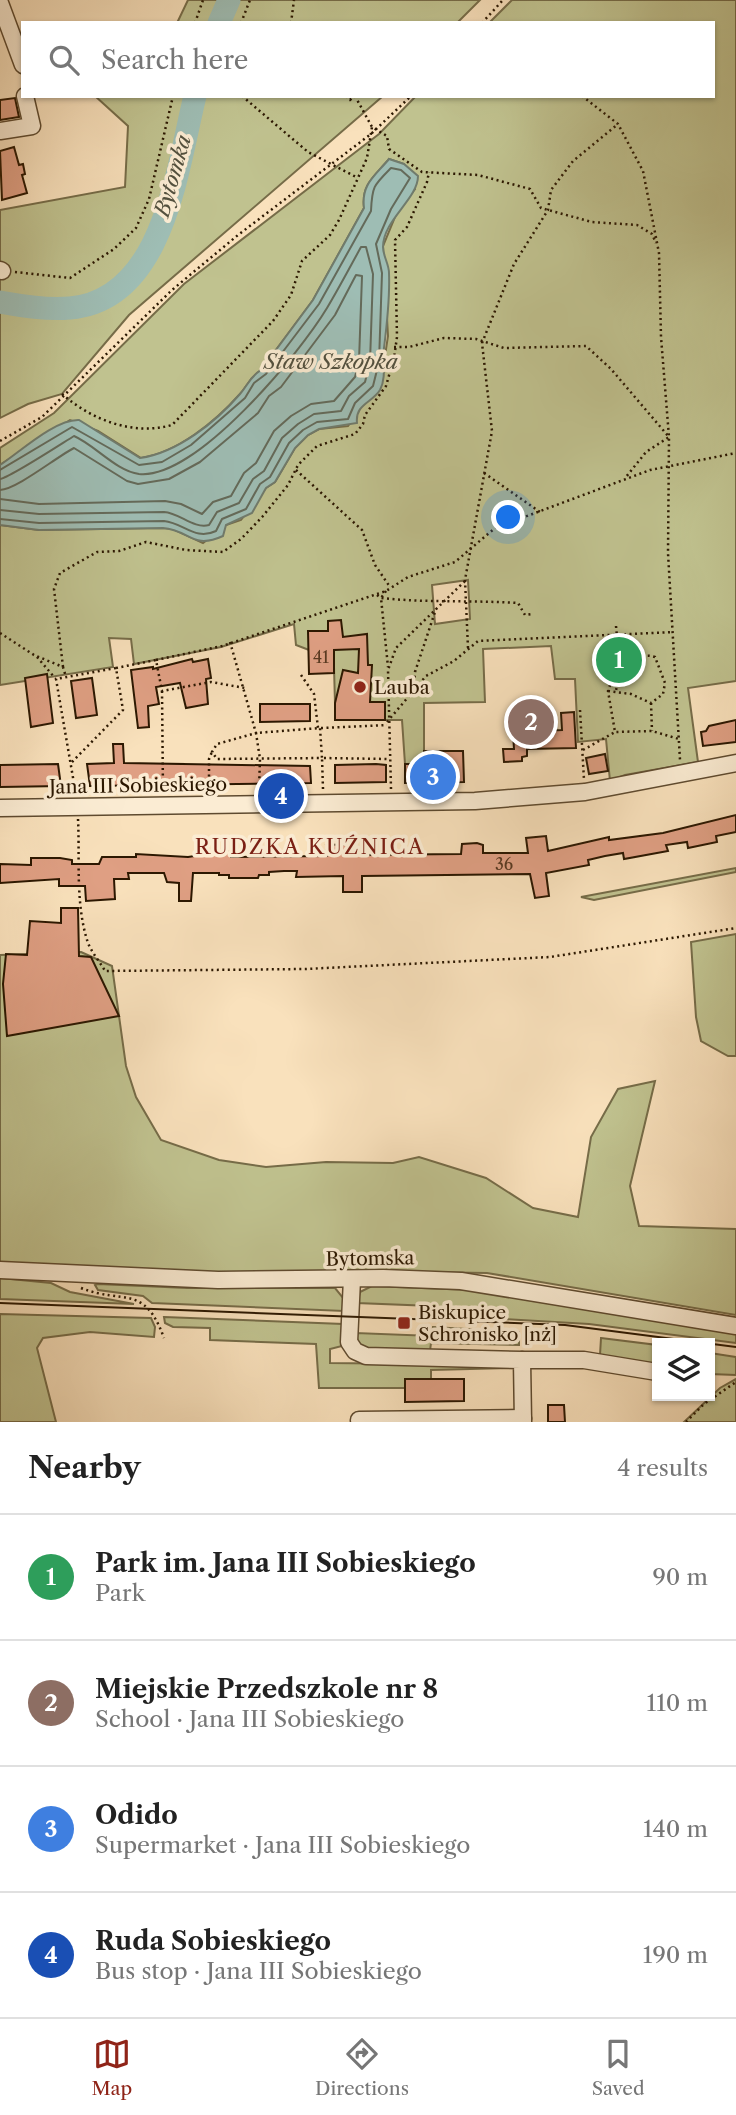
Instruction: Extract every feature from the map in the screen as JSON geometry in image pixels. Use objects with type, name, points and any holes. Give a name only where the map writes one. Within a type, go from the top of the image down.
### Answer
[{"type":"street","points":[[0,4],[21,60]]},
{"type":"street","points":[[0,131],[32,126],[25,98]]},
{"type":"street","name":"Jana III Sobieskiego","points":[[0,808],[475,802],[585,792],[736,764]]},
{"type":"street","name":"Bytomska","points":[[0,1270],[218,1280],[419,1279],[473,1283],[736,1326]]},
{"type":"street","points":[[352,1279],[349,1342],[360,1354],[584,1360],[652,1371]]},
{"type":"street","points":[[359,1419],[523,1420],[522,1360]]},
{"type":"path","points":[[196,21],[203,0]]},
{"type":"path","points":[[242,21],[250,0]]},
{"type":"path","points":[[290,21],[294,0]]},
{"type":"path","points":[[484,21],[503,0]]},
{"type":"path","points":[[1,271],[70,278],[129,237],[149,200],[173,98]]},
{"type":"path","points":[[244,98],[308,152],[358,178]]},
{"type":"path","points":[[356,98],[374,128],[387,136],[389,149],[422,172],[478,175],[530,189],[541,208],[592,222],[637,225],[652,234],[659,253]]},
{"type":"path","points":[[63,395],[109,424],[152,431],[172,425],[273,321],[291,295],[302,261],[330,235],[367,158],[374,128],[409,98]]},
{"type":"path","points":[[585,98],[618,124],[643,171],[659,253],[661,337],[669,437],[666,512],[681,774]]},
{"type":"path","points":[[468,648],[465,580],[492,431],[482,343],[514,264],[548,210],[551,190],[572,161],[618,124]]},
{"type":"path","points":[[0,441],[42,417],[172,290],[371,134]]},
{"type":"path","points":[[66,677],[54,589],[60,573],[97,552],[119,551],[146,542],[186,550],[223,552],[241,539],[263,516],[317,446],[355,434],[363,424],[365,415],[386,386],[397,337],[395,240],[407,227],[429,172]]},
{"type":"path","points":[[394,347],[409,348],[444,338],[476,339],[504,348],[586,346],[650,411],[669,437]]},
{"type":"path","points":[[624,479],[646,452],[669,437]]},
{"type":"path","points":[[391,803],[387,724],[388,670],[381,598],[390,587],[408,577],[455,562],[495,528],[624,479],[736,453]]},
{"type":"path","points":[[296,470],[362,530],[375,565],[390,587]]},
{"type":"path","points":[[484,473],[540,512]]},
{"type":"path","points":[[388,670],[396,648],[465,580]]},
{"type":"path","points":[[56,679],[156,660],[230,642],[386,592]]},
{"type":"path","points":[[377,595],[381,598],[438,605],[481,600],[518,603],[525,615],[532,614]]},
{"type":"path","points":[[413,694],[415,672],[438,605]]},
{"type":"path","points":[[615,732],[608,691],[618,659],[616,626]]},
{"type":"path","points":[[209,804],[209,759],[217,744],[256,733],[387,724],[426,676],[454,661],[478,641],[673,632]]},
{"type":"path","points":[[0,633],[34,655],[64,667]]},
{"type":"path","points":[[230,642],[256,733],[260,759],[259,804]]},
{"type":"path","points":[[34,655],[56,679],[78,807],[80,899],[89,946],[105,971],[305,969],[550,957],[736,928]]},
{"type":"path","points":[[616,691],[630,665],[651,655],[659,661],[666,683],[663,694],[651,703]]},
{"type":"path","points":[[156,660],[162,691],[163,805]]},
{"type":"path","points":[[72,762],[123,710],[116,668]]},
{"type":"path","points":[[301,675],[314,694],[322,758],[323,803]]},
{"type":"path","points":[[162,691],[211,682],[245,688]]},
{"type":"path","points":[[608,691],[616,691],[651,703]]},
{"type":"path","points":[[651,703],[652,731]]},
{"type":"path","points":[[580,710],[585,792]]},
{"type":"path","points":[[583,750],[615,732],[652,731],[679,739]]},
{"type":"path","points":[[212,751],[217,759],[389,759]]},
{"type":"path","points":[[72,1274],[78,1287],[134,1299],[147,1305],[164,1338]]},
{"type":"path","points":[[685,1422],[704,1404],[736,1382]]},
{"type":"green space","points":[[188,0],[480,0],[459,21],[178,21]]},
{"type":"green space","points":[[512,0],[736,0],[736,681],[688,688],[698,762],[625,775],[610,781],[606,739],[578,742],[575,679],[555,679],[551,646],[483,649],[485,702],[424,703],[424,765],[405,764],[402,720],[385,720],[385,702],[335,703],[333,631],[309,631],[309,650],[296,645],[294,624],[221,647],[134,664],[131,639],[109,638],[113,667],[0,685],[0,525],[39,530],[163,528],[173,529],[203,543],[226,525],[241,520],[266,488],[275,482],[295,448],[308,435],[319,429],[348,426],[361,407],[380,389],[388,336],[383,246],[397,212],[415,189],[404,164],[389,159],[367,186],[364,208],[313,300],[261,370],[219,415],[195,435],[168,450],[141,458],[98,431],[70,420],[0,465],[0,448],[54,413],[184,284],[379,134],[414,98],[715,98],[715,21],[491,21]],"holes":[[[468,580],[470,619],[435,624],[432,585]]]},
{"type":"green space","points":[[97,98],[381,98],[129,315],[62,394],[28,404],[0,418],[0,210],[125,187],[128,126]]},
{"type":"green space","points":[[736,868],[736,872],[594,900],[581,897]]},
{"type":"green space","points":[[736,934],[736,1056],[728,1056],[701,1041],[696,1017],[691,942]]},
{"type":"green space","points":[[81,952],[112,966],[126,1066],[136,1097],[161,1140],[219,1160],[266,1167],[326,1162],[393,1163],[419,1157],[486,1178],[533,1208],[578,1217],[591,1137],[618,1089],[655,1081],[630,1186],[639,1226],[736,1229],[736,1315],[487,1273],[357,1271],[204,1275],[0,1264],[0,955]]},
{"type":"green space","points":[[0,1278],[51,1283],[70,1292],[134,1304],[0,1299]]},
{"type":"green space","points":[[95,1285],[187,1288],[335,1288],[344,1299],[344,1311],[152,1303],[143,1296],[98,1290]]},
{"type":"green space","points":[[372,1286],[471,1290],[736,1333],[736,1343],[715,1340],[715,1338],[589,1324],[433,1315],[432,1306],[357,1303],[360,1292]]},
{"type":"green space","points":[[0,1314],[151,1318],[155,1327],[154,1337],[90,1332],[43,1338],[37,1348],[56,1422],[0,1422]]},
{"type":"green space","points":[[164,1317],[343,1324],[342,1346],[330,1349],[330,1363],[505,1365],[510,1368],[431,1370],[431,1379],[405,1388],[319,1388],[316,1344],[210,1340],[210,1328],[173,1327],[165,1323]]},
{"type":"green space","points":[[433,1327],[519,1332],[519,1345],[431,1343],[430,1351],[365,1349],[358,1343],[356,1333],[432,1336]]},
{"type":"green space","points":[[601,1338],[652,1344],[652,1367],[600,1355]]},
{"type":"green space","points":[[715,1354],[736,1357],[736,1375],[715,1374]]},
{"type":"green space","points":[[736,1379],[736,1422],[684,1422],[706,1401],[715,1401],[715,1393]]},
{"type":"water","name":"Staw Szkopka","points":[[389,159],[404,164],[418,176],[413,193],[388,228],[385,237],[383,250],[389,270],[389,282],[383,380],[377,394],[359,412],[357,423],[319,429],[308,435],[295,448],[275,482],[266,488],[252,513],[226,525],[223,536],[213,540],[198,540],[163,528],[39,530],[0,525],[0,465],[49,430],[79,420],[140,458],[182,443],[219,415],[261,370],[313,300],[364,208],[367,186]]},
{"type":"building","points":[[15,98],[19,117],[0,120],[0,100]]},
{"type":"building","points":[[14,147],[19,165],[23,164],[25,174],[22,175],[27,193],[2,200],[0,151]]},
{"type":"building","points":[[341,620],[343,637],[367,634],[368,665],[372,665],[370,702],[385,702],[385,720],[335,720],[335,703],[343,670],[358,673],[359,649],[334,650],[334,673],[309,674],[308,631],[328,631],[328,621]]},
{"type":"building","points":[[192,659],[193,662],[208,659],[211,678],[206,679],[208,704],[186,708],[180,683],[156,687],[159,704],[148,706],[149,727],[138,728],[131,670],[153,669]]},
{"type":"building","points":[[47,674],[53,723],[31,727],[25,678]]},
{"type":"building","points":[[92,678],[97,715],[76,718],[71,681]]},
{"type":"building","points":[[260,704],[310,704],[310,721],[260,722]]},
{"type":"building","points":[[574,712],[576,748],[527,749],[527,756],[522,757],[522,761],[504,762],[503,749],[514,749],[513,732],[562,730],[561,713]]},
{"type":"building","points":[[736,720],[736,742],[703,746],[701,732],[706,731],[709,726]]},
{"type":"building","points":[[113,744],[123,744],[124,763],[310,766],[311,783],[90,786],[87,764],[114,763]]},
{"type":"building","points":[[424,751],[463,751],[464,782],[405,783],[405,764],[424,764]]},
{"type":"building","points":[[605,754],[608,771],[589,774],[586,758]]},
{"type":"building","points":[[58,764],[61,786],[0,787],[0,765]]},
{"type":"building","points":[[335,765],[386,765],[386,782],[335,783]]},
{"type":"building","points":[[736,815],[736,832],[716,836],[717,842],[688,848],[687,842],[666,845],[668,851],[624,859],[623,853],[605,856],[588,860],[589,865],[546,873],[549,896],[535,898],[530,874],[362,876],[362,892],[343,892],[343,876],[296,877],[297,871],[284,871],[269,872],[269,875],[259,875],[258,878],[229,878],[229,875],[219,873],[193,873],[191,901],[179,901],[179,883],[167,882],[164,873],[128,873],[129,879],[114,879],[115,899],[86,901],[85,886],[59,886],[59,879],[0,883],[0,864],[31,865],[31,858],[60,858],[72,860],[72,864],[99,864],[102,857],[136,857],[136,854],[188,857],[202,855],[202,851],[231,852],[231,857],[327,856],[326,845],[354,844],[354,855],[461,854],[462,844],[477,843],[483,845],[483,853],[528,853],[526,838],[546,836],[548,851],[609,837],[609,840],[663,833]]},
{"type":"building","points":[[61,908],[78,908],[79,956],[91,957],[119,1016],[7,1036],[3,984],[6,954],[27,955],[30,921],[61,923]]},
{"type":"building","points":[[405,1379],[464,1379],[464,1401],[405,1402]]},
{"type":"building","points":[[548,1405],[564,1405],[565,1422],[548,1422]]},
{"type":"waterway","name":"Bytomka","points":[[220,21],[229,0]]},
{"type":"waterway","name":"Bytomka","points":[[0,302],[43,308],[70,308],[102,300],[127,282],[146,256],[161,226],[172,193],[195,98]]},
{"type":"tram line","points":[[0,1303],[565,1325],[736,1347]]},
{"type":"place","name":"Park im. Jana III Sobieskiego","points":[[619,660]]},
{"type":"place","name":"Lauba","points":[[360,687]]},
{"type":"place","name":"Miejskie Przedszkole nr 8","points":[[531,722]]},
{"type":"place","name":"Odido","points":[[433,777]]},
{"type":"place","name":"Ruda Sobieskiego","points":[[281,796]]},
{"type":"place","name":"Biskupice Schronisko [nż]","points":[[404,1323]]},
{"type":"district","name":"RUDZKA KUŹNICA","points":[[310,847]]}]
